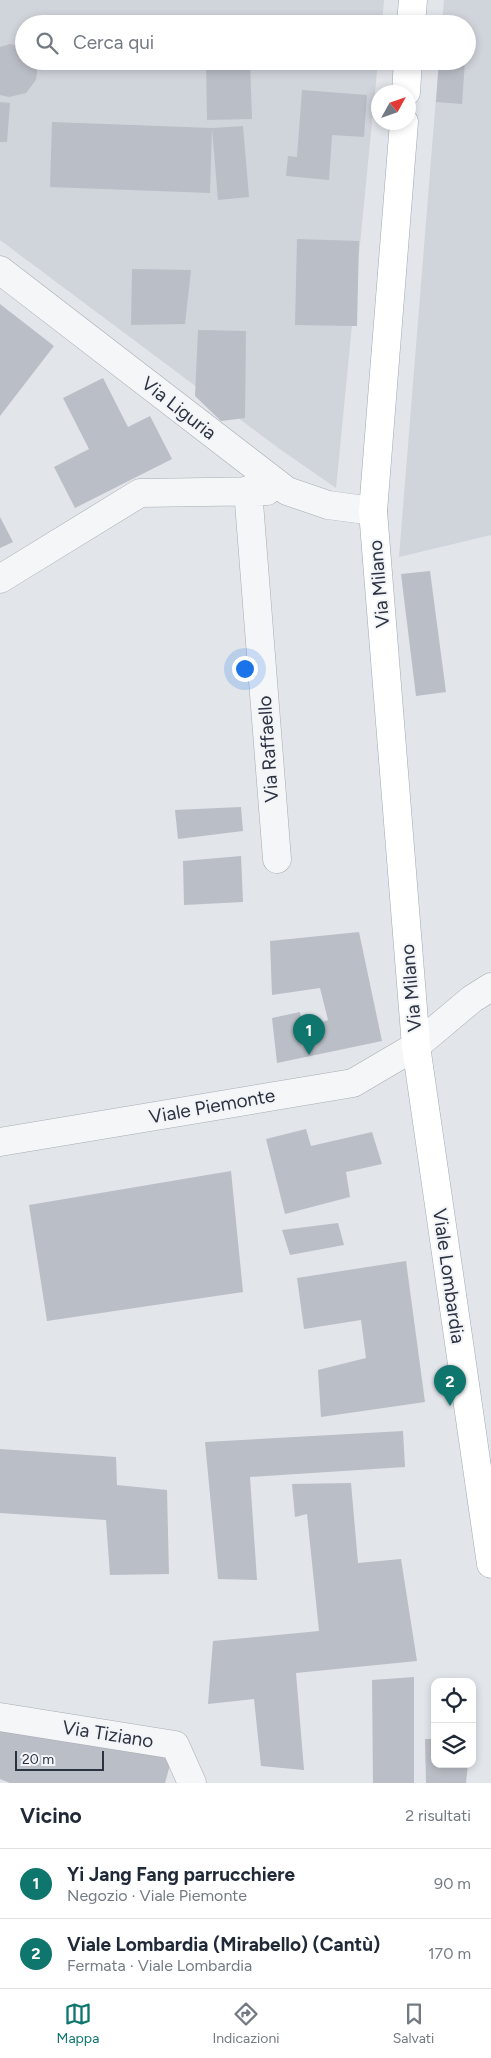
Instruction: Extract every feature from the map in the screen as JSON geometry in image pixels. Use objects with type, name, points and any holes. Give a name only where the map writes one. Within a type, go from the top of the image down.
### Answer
[{"type":"main road","points":[[412,15],[413,0]]},
{"type":"main road","points":[[406,85],[407,70]]},
{"type":"main road","name":"Via Milano","points":[[403,130],[373,511],[416,1046]]},
{"type":"main road","name":"Viale Lombardia","points":[[416,1046],[491,1564]]},
{"type":"street","name":"Via Liguria","points":[[0,270],[287,491],[328,505],[373,511]]},
{"type":"street","points":[[0,579],[140,493],[248,490],[287,491]]},
{"type":"street","name":"Via Raffaello","points":[[248,490],[277,859]]},
{"type":"street","name":"Viale Piemonte","points":[[0,1142],[353,1083],[416,1046],[472,999],[491,987]]},
{"type":"street","name":"Via Tiziano","points":[[0,1716],[175,1744],[192,1783]]},
{"type":"shaded area","points":[[0,0],[384,0],[383,15],[15,15],[15,70],[377,70],[376,85],[371,85],[371,130],[336,488],[277,447],[0,240]]},
{"type":"shaded area","points":[[444,0],[491,0],[491,535],[399,557],[438,70],[476,70],[476,15],[443,15]]},
{"type":"building","points":[[10,44],[15,45],[15,70],[37,70],[36,80],[26,93],[9,97],[0,95],[0,47]]},
{"type":"building","points":[[206,70],[250,70],[252,119],[207,120]]},
{"type":"building","points":[[438,70],[464,70],[462,104],[436,102]]},
{"type":"building","points":[[302,90],[367,95],[364,137],[332,135],[329,180],[286,176],[288,156],[297,157]]},
{"type":"building","points":[[0,102],[10,103],[7,142],[0,142]]},
{"type":"building","points":[[52,122],[212,128],[210,193],[50,187]]},
{"type":"building","points":[[243,126],[249,197],[218,200],[212,128]]},
{"type":"building","points":[[297,239],[359,241],[357,326],[295,325]]},
{"type":"building","points":[[132,269],[191,270],[185,324],[131,325]]},
{"type":"building","points":[[0,304],[54,346],[0,416]]},
{"type":"building","points":[[198,330],[246,331],[245,418],[221,421],[195,396]]},
{"type":"building","points":[[103,378],[128,427],[150,416],[172,459],[75,508],[54,467],[89,449],[63,398]]},
{"type":"building","points":[[0,517],[13,542],[0,548]]},
{"type":"building","points":[[430,571],[446,692],[416,696],[401,574]]},
{"type":"building","points":[[241,807],[243,831],[178,839],[175,810]]},
{"type":"building","points":[[241,856],[243,902],[184,905],[183,861]]},
{"type":"building","points":[[359,932],[382,1041],[277,1063],[272,1018],[300,1012],[303,1028],[328,1020],[320,988],[272,995],[270,941]]},
{"type":"building","points":[[306,1129],[311,1146],[372,1132],[382,1164],[346,1172],[350,1197],[285,1214],[266,1139]]},
{"type":"building","points":[[231,1171],[243,1292],[47,1321],[29,1205]]},
{"type":"building","points":[[338,1223],[344,1245],[290,1255],[282,1230]]},
{"type":"building","points":[[406,1261],[425,1402],[321,1417],[318,1370],[366,1358],[361,1320],[304,1329],[297,1278]]},
{"type":"building","points":[[403,1431],[405,1467],[250,1477],[257,1580],[218,1579],[205,1442]]},
{"type":"building","points":[[0,1449],[116,1457],[117,1485],[167,1490],[169,1574],[110,1575],[106,1520],[0,1513]]},
{"type":"building","points":[[351,1483],[358,1563],[401,1559],[417,1661],[296,1673],[304,1770],[261,1766],[254,1699],[208,1704],[213,1641],[319,1631],[307,1514],[295,1517],[292,1484]]},
{"type":"building","points":[[414,1677],[414,1783],[373,1783],[372,1680]]},
{"type":"building","points":[[0,1719],[173,1754],[165,1783],[10,1783],[0,1779]]},
{"type":"building","points":[[425,1739],[431,1739],[431,1768],[468,1768],[466,1783],[426,1783]]},
{"type":"place","name":"Yi Jang Fang parrucchiere","points":[[309,1055]]},
{"type":"place","name":"Viale Lombardia (Mirabello) (Cantù)","points":[[450,1406]]}]
